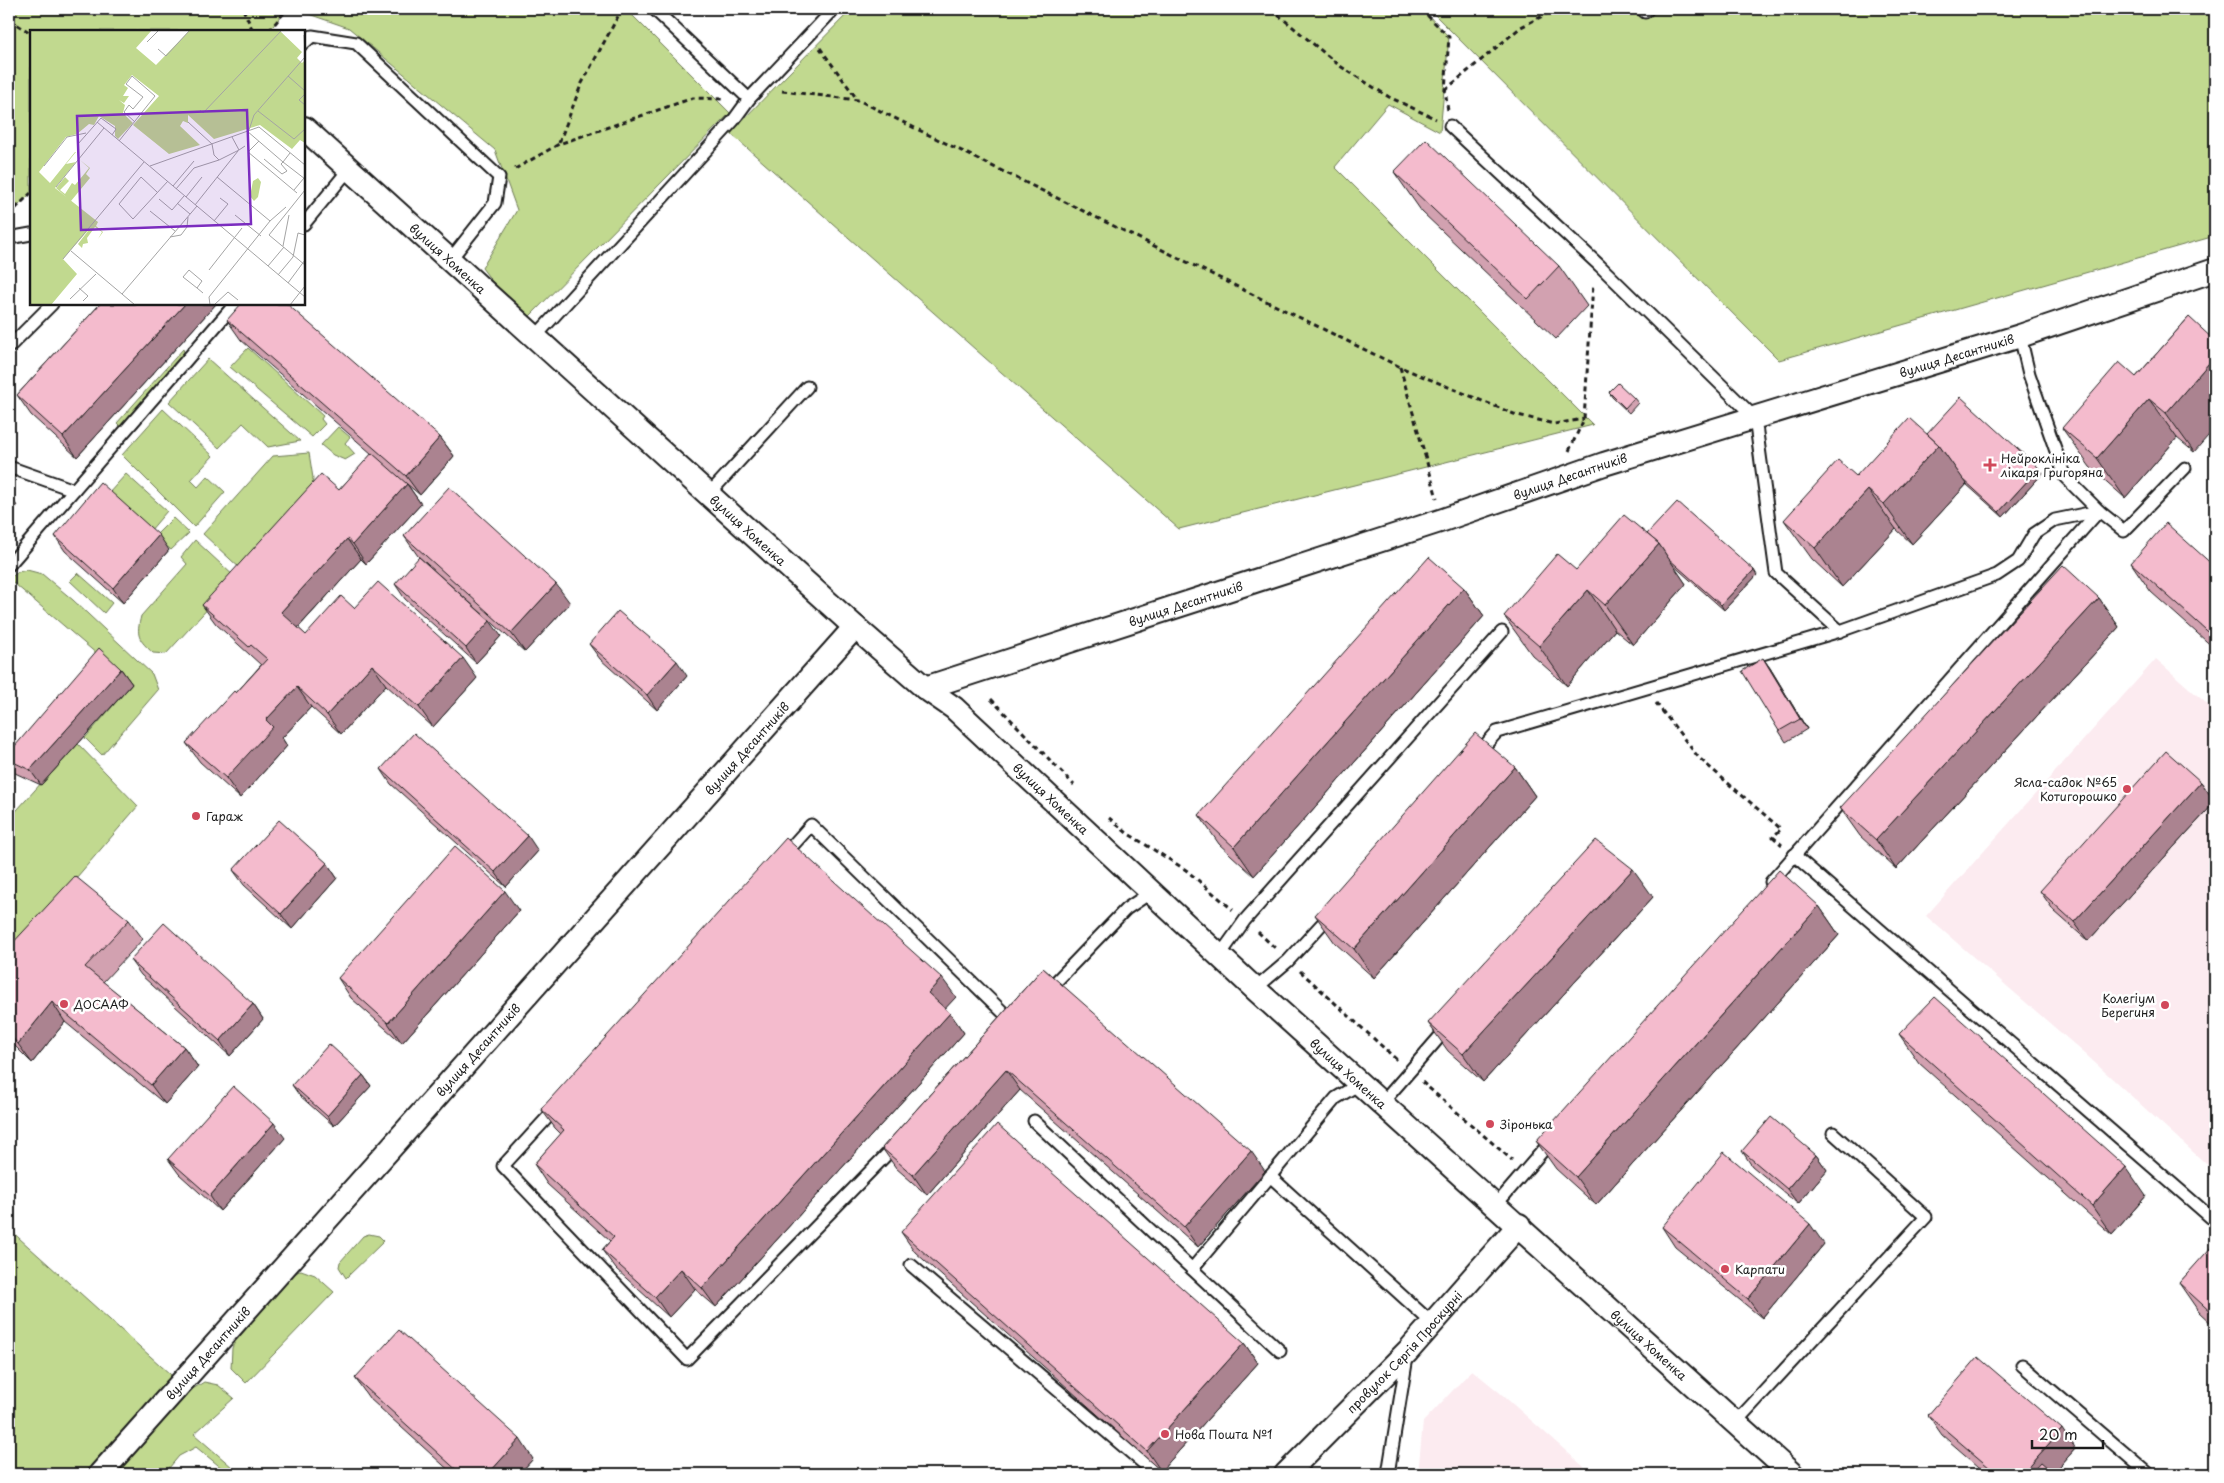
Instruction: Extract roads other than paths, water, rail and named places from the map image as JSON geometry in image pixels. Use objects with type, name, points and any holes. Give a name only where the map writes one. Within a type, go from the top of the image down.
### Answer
[{"type":"street","name":"вулиця Хоменка","points":[[305,129],[536,336],[708,495],[855,627],[926,688],[954,708],[1255,989],[1383,1102],[1792,1474]]},
{"type":"street","name":"вулиця Десантників","points":[[926,688],[1443,520],[1555,481],[2020,336],[2215,270]]},
{"type":"street","name":"вулиця Десантників","points":[[100,1474],[855,627]]},
{"type":"street","name":"провулок Сергія Проскурні","points":[[1286,1474],[1408,1351],[1519,1226]]},
{"type":"lane","points":[[654,9],[749,99]]},
{"type":"lane","points":[[536,336],[733,121],[749,99],[834,9]]},
{"type":"lane","points":[[1642,9],[1645,12],[1648,9]]},
{"type":"lane","points":[[305,43],[312,36],[356,44],[499,178],[495,202],[450,260]]},
{"type":"lane","points":[[1450,126],[1594,260],[1755,418],[1776,573],[1840,631]]},
{"type":"lane","points":[[305,223],[350,168]]},
{"type":"lane","points":[[9,238],[30,234]]},
{"type":"lane","points":[[9,347],[51,305]]},
{"type":"lane","points":[[9,564],[235,305]]},
{"type":"lane","points":[[2020,336],[2029,374],[2065,477],[2099,511],[2124,531],[2185,468]]},
{"type":"lane","points":[[708,495],[807,387]]},
{"type":"lane","points":[[9,467],[74,490]]},
{"type":"lane","points":[[1470,761],[1497,732],[1840,631],[1997,575],[2018,561],[2034,534],[2055,520],[2099,511]]},
{"type":"lane","points":[[1762,893],[2099,511]]},
{"type":"lane","points":[[1220,955],[1245,920],[1502,632]]},
{"type":"lane","points":[[777,862],[811,825],[1015,1024]]},
{"type":"lane","points":[[1794,855],[2215,1222]]},
{"type":"lane","points":[[1041,997],[1126,909],[1152,891]]},
{"type":"lane","points":[[1255,989],[1288,961],[1342,902]]},
{"type":"lane","points":[[1383,1102],[1456,1019]]},
{"type":"lane","points":[[1192,1269],[1336,1098],[1361,1083]]},
{"type":"lane","points":[[563,1100],[503,1166],[687,1359],[904,1138]]},
{"type":"lane","points":[[1034,1121],[1280,1350]]},
{"type":"lane","points":[[1735,1423],[1926,1217],[1833,1133]]},
{"type":"lane","points":[[1496,1205],[1558,1134]]},
{"type":"lane","points":[[1270,1176],[1432,1324]]},
{"type":"lane","points":[[911,1265],[1156,1474]]},
{"type":"lane","points":[[1388,1474],[1408,1351]]},
{"type":"lane","points":[[2022,1365],[2149,1474]]},
{"type":"place","name":"Нейроклініка лікаря Григоряна","points":[[1990,465]]},
{"type":"place","name":"Ясла-садок №65 Котигорошко","points":[[2127,789]]},
{"type":"place","name":"Гараж","points":[[196,816]]},
{"type":"place","name":"ДОСААФ","points":[[64,1004]]},
{"type":"place","name":"Колегіум Берегиня","points":[[2165,1005]]},
{"type":"place","name":"Зіронька","points":[[1490,1124]]},
{"type":"place","name":"Карпати","points":[[1725,1269]]},
{"type":"place","name":"Нова Пошта №1","points":[[1165,1434]]}]
